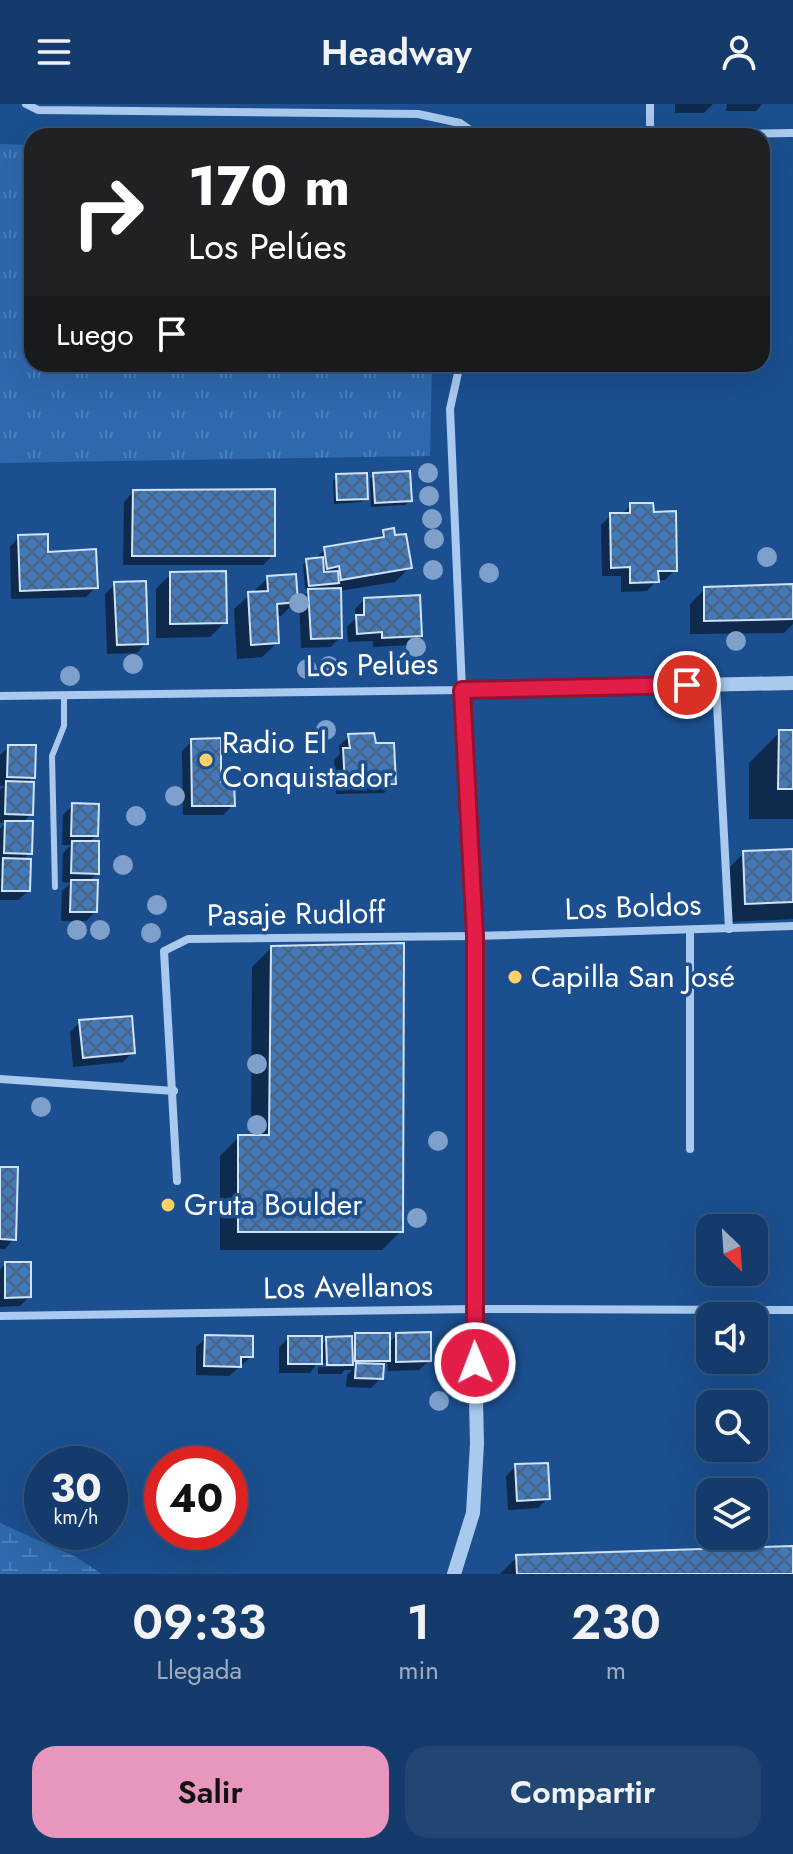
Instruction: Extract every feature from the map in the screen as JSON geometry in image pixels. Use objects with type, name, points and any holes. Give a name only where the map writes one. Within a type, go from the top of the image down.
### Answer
[{"type":"street","points":[[26,104],[38,110],[418,114],[460,123],[467,128]]},
{"type":"street","points":[[650,104],[650,128]]},
{"type":"street","points":[[770,133],[793,133]]},
{"type":"street","points":[[454,1574],[473,1513],[477,1444],[474,1309],[475,936],[450,409],[458,372]]},
{"type":"street","name":"Los Pelúes","points":[[0,696],[793,683]]},
{"type":"street","points":[[716,685],[729,929]]},
{"type":"street","name":"Los Boldos","points":[[475,936],[793,926]]},
{"type":"street","points":[[690,930],[690,1149]]},
{"type":"street","name":"Pasaje Rudloff","points":[[177,1181],[164,951],[188,939],[475,936]]},
{"type":"street","points":[[0,1079],[174,1091]]},
{"type":"street","name":"Los Avellanos","points":[[0,1316],[474,1309],[793,1310]]},
{"type":"lane","points":[[55,887],[52,756],[64,726],[64,695]]},
{"type":"green space","points":[[0,144],[24,145],[24,372],[432,372],[430,456],[0,463]]},
{"type":"green space","points":[[0,1523],[24,1534],[24,1550],[60,1550],[102,1574],[0,1574]]},
{"type":"building","points":[[410,471],[412,501],[375,503],[373,473]]},
{"type":"building","points":[[367,473],[368,499],[337,500],[336,474]]},
{"type":"building","points":[[275,489],[275,556],[132,556],[133,490]]},
{"type":"building","points":[[630,503],[653,503],[654,512],[676,511],[677,571],[658,571],[659,582],[630,583],[630,567],[611,568],[610,513],[630,513]]},
{"type":"building","points":[[394,528],[395,535],[406,534],[412,568],[341,580],[339,566],[327,569],[324,547],[384,537],[383,530]]},
{"type":"building","points":[[48,534],[48,552],[96,549],[98,588],[20,591],[18,535]]},
{"type":"building","points":[[323,557],[324,572],[338,571],[339,583],[309,586],[306,559]]},
{"type":"building","points":[[226,571],[227,623],[170,624],[170,572]]},
{"type":"building","points":[[296,574],[298,602],[277,604],[279,643],[251,645],[248,592],[268,591],[267,576]]},
{"type":"building","points":[[146,581],[148,644],[117,645],[114,582]]},
{"type":"building","points":[[793,584],[793,619],[704,621],[704,587]]},
{"type":"building","points":[[341,588],[342,638],[311,639],[308,589]]},
{"type":"building","points":[[420,595],[422,636],[382,638],[382,632],[357,634],[356,615],[364,615],[364,598]]},
{"type":"building","points":[[779,730],[793,730],[793,789],[778,789]]},
{"type":"building","points":[[374,733],[376,743],[394,743],[396,784],[345,785],[343,748],[350,748],[348,734]]},
{"type":"building","name":"Radio El Conquistador","points":[[221,738],[221,782],[234,782],[235,806],[192,806],[191,739]]},
{"type":"building","points":[[8,745],[36,745],[35,778],[7,777]]},
{"type":"building","points":[[6,781],[34,782],[33,815],[5,814]]},
{"type":"building","points":[[72,803],[99,804],[98,836],[71,836]]},
{"type":"building","points":[[5,821],[33,821],[32,854],[4,853]]},
{"type":"building","points":[[72,841],[99,841],[99,874],[71,873]]},
{"type":"building","points":[[793,849],[793,902],[745,904],[743,851]]},
{"type":"building","points":[[3,858],[31,859],[30,891],[2,891]]},
{"type":"building","points":[[71,880],[98,880],[97,912],[70,912]]},
{"type":"building","points":[[404,943],[403,1232],[238,1232],[238,1135],[269,1135],[271,946]]},
{"type":"building","points":[[132,1016],[135,1053],[83,1058],[79,1020]]},
{"type":"building","points":[[0,1167],[18,1167],[16,1240],[0,1239]]},
{"type":"building","points":[[5,1262],[31,1262],[31,1297],[5,1298]]},
{"type":"building","points":[[431,1332],[431,1361],[396,1362],[396,1333]]},
{"type":"building","points":[[355,1333],[390,1333],[390,1361],[355,1361]]},
{"type":"building","points":[[205,1335],[253,1336],[253,1357],[241,1357],[241,1367],[204,1366]]},
{"type":"building","points":[[288,1336],[322,1336],[322,1364],[288,1364]]},
{"type":"building","points":[[352,1336],[353,1365],[327,1365],[326,1337]]},
{"type":"building","points":[[356,1363],[384,1364],[383,1379],[355,1378]]},
{"type":"building","points":[[548,1463],[550,1499],[517,1501],[515,1464]]},
{"type":"building","points":[[793,1546],[793,1574],[517,1574],[516,1555],[768,1550],[768,1547]]},
{"type":"place","name":"Radio El Conquistador","points":[[206,760]]},
{"type":"place","name":"Capilla San José","points":[[515,977]]},
{"type":"place","name":"Gruta Boulder","points":[[168,1205]]},
{"type":"route","points":[[475,1363],[475,936],[462,690],[687,685]]}]
